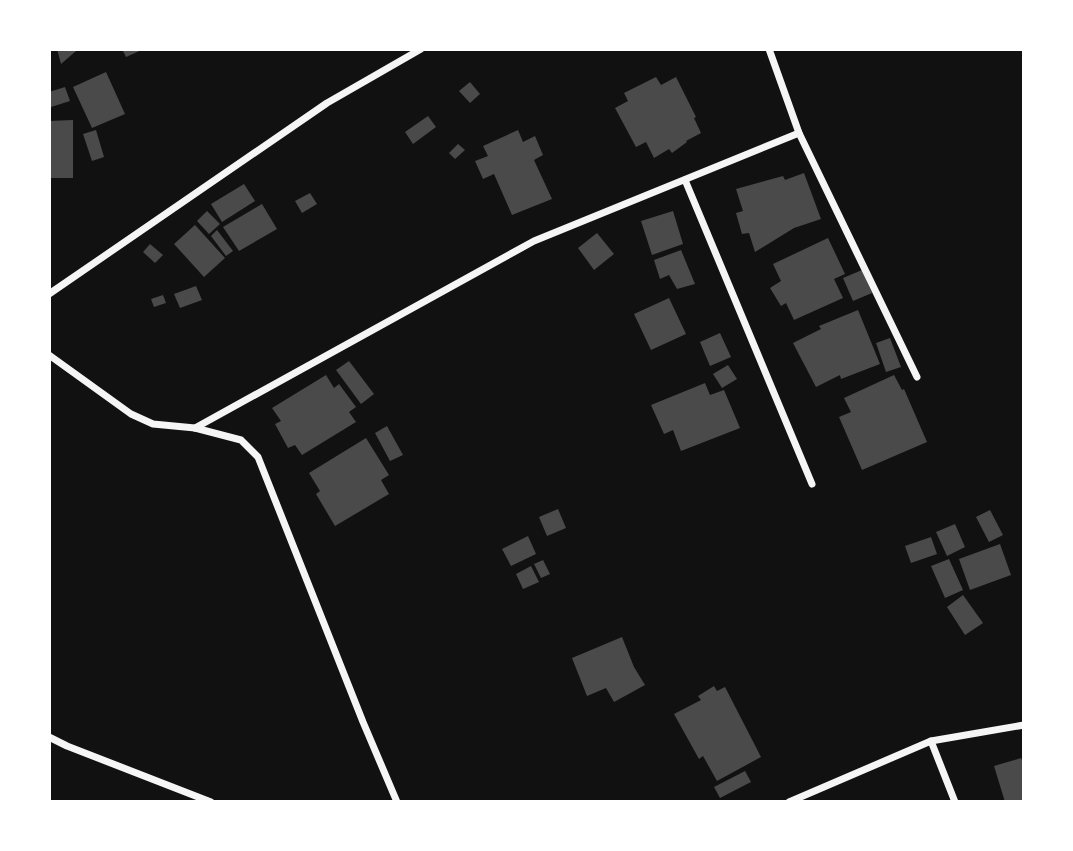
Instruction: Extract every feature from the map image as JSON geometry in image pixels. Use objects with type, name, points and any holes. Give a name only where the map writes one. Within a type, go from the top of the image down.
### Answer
[{"type":"street","points":[[49,294],[327,103],[421,49]]},
{"type":"street","points":[[769,49],[799,133],[917,377]]},
{"type":"street","points":[[195,428],[534,241],[799,133]]},
{"type":"street","points":[[685,180],[812,484]]},
{"type":"street","points":[[49,355],[131,414],[153,424],[195,428],[241,440],[258,457],[397,802]]},
{"type":"street","points":[[789,802],[931,741],[1024,725]]},
{"type":"street","points":[[49,737],[211,802]]},
{"type":"street","points":[[931,741],[955,802]]},
{"type":"building","points":[[57,49],[76,49],[76,51],[61,64]]},
{"type":"building","points":[[122,49],[144,49],[126,57]]},
{"type":"building","points":[[106,72],[125,114],[92,128],[73,87]]},
{"type":"building","points":[[656,77],[661,85],[676,77],[701,133],[672,153],[669,149],[654,158],[646,142],[636,147],[615,108],[628,101],[624,93]]},
{"type":"building","points":[[470,82],[480,94],[470,103],[459,91]]},
{"type":"building","points":[[65,87],[70,101],[51,107],[49,92]]},
{"type":"building","points":[[428,116],[436,127],[413,144],[405,132]]},
{"type":"building","points":[[73,120],[73,178],[49,178],[49,121]]},
{"type":"building","points":[[96,130],[104,157],[92,161],[83,134]]},
{"type":"building","points":[[518,130],[523,142],[535,136],[543,155],[534,160],[552,199],[512,215],[494,174],[483,179],[475,161],[488,156],[483,146]]},
{"type":"building","points":[[458,144],[465,150],[455,159],[449,153]]},
{"type":"building","points":[[804,173],[821,219],[794,228],[755,252],[749,233],[742,234],[736,213],[743,211],[736,189],[783,176],[785,180]]},
{"type":"building","points":[[244,184],[255,201],[222,222],[211,204]]},
{"type":"building","points":[[310,193],[317,204],[302,213],[295,201]]},
{"type":"building","points":[[262,204],[277,229],[239,251],[223,227]]},
{"type":"building","points":[[207,211],[220,224],[209,234],[197,221]]},
{"type":"building","points":[[673,211],[683,244],[652,255],[641,221]]},
{"type":"building","points":[[195,225],[225,258],[204,277],[174,244]]},
{"type":"building","points":[[217,230],[233,251],[226,256],[211,236]]},
{"type":"building","points":[[597,233],[614,254],[594,270],[578,248]]},
{"type":"building","points":[[828,238],[845,274],[834,279],[843,298],[794,320],[786,303],[781,306],[770,288],[781,281],[773,264]]},
{"type":"building","points":[[150,244],[163,255],[155,263],[143,252]]},
{"type":"building","points":[[681,250],[695,284],[677,289],[669,275],[660,279],[654,260]]},
{"type":"building","points":[[862,270],[872,293],[853,301],[843,278]]},
{"type":"building","points":[[196,286],[202,300],[180,308],[174,294]]},
{"type":"building","points":[[163,295],[166,303],[154,307],[151,299]]},
{"type":"building","points":[[669,298],[686,334],[651,350],[634,314]]},
{"type":"building","points":[[858,310],[880,364],[841,379],[840,375],[816,387],[793,343],[821,329],[819,326]]},
{"type":"building","points":[[720,333],[731,357],[710,366],[700,342]]},
{"type":"building","points":[[890,338],[901,367],[886,372],[876,343]]},
{"type":"building","points":[[349,361],[374,394],[361,404],[336,370]]},
{"type":"building","points":[[728,365],[737,379],[722,388],[713,374]]},
{"type":"building","points":[[326,375],[334,388],[339,384],[356,407],[349,412],[356,422],[302,455],[295,445],[288,448],[275,424],[281,421],[272,408]]},
{"type":"building","points":[[894,375],[902,390],[904,389],[927,442],[862,470],[839,417],[851,412],[844,398]]},
{"type":"building","points":[[705,383],[710,395],[724,390],[740,428],[681,451],[673,430],[664,434],[651,405]]},
{"type":"building","points":[[387,426],[403,455],[390,461],[375,433]]},
{"type":"building","points":[[366,438],[389,475],[381,480],[389,494],[335,526],[316,494],[320,491],[309,473]]},
{"type":"building","points":[[558,509],[566,528],[547,536],[539,517]]},
{"type":"building","points":[[990,510],[1003,535],[989,542],[976,517]]},
{"type":"building","points":[[955,524],[965,547],[947,556],[936,532]]},
{"type":"building","points":[[528,536],[536,554],[511,566],[502,549]]},
{"type":"building","points":[[931,537],[937,554],[911,563],[905,546]]},
{"type":"building","points":[[1000,544],[1011,575],[970,590],[959,559]]},
{"type":"building","points":[[949,559],[963,590],[945,598],[931,566]]},
{"type":"building","points":[[543,560],[550,574],[541,578],[534,564]]},
{"type":"building","points":[[531,566],[539,582],[523,589],[516,574]]},
{"type":"building","points":[[963,595],[983,623],[965,635],[947,607]]},
{"type":"building","points":[[622,637],[634,667],[645,685],[614,702],[606,688],[587,696],[572,658]]},
{"type":"building","points":[[714,686],[717,691],[725,687],[761,757],[717,781],[703,756],[699,759],[674,714],[701,700],[698,696]]},
{"type":"building","points":[[1021,758],[1024,766],[1024,802],[1005,802],[994,766]]},
{"type":"building","points":[[745,771],[751,782],[720,798],[714,787]]}]
